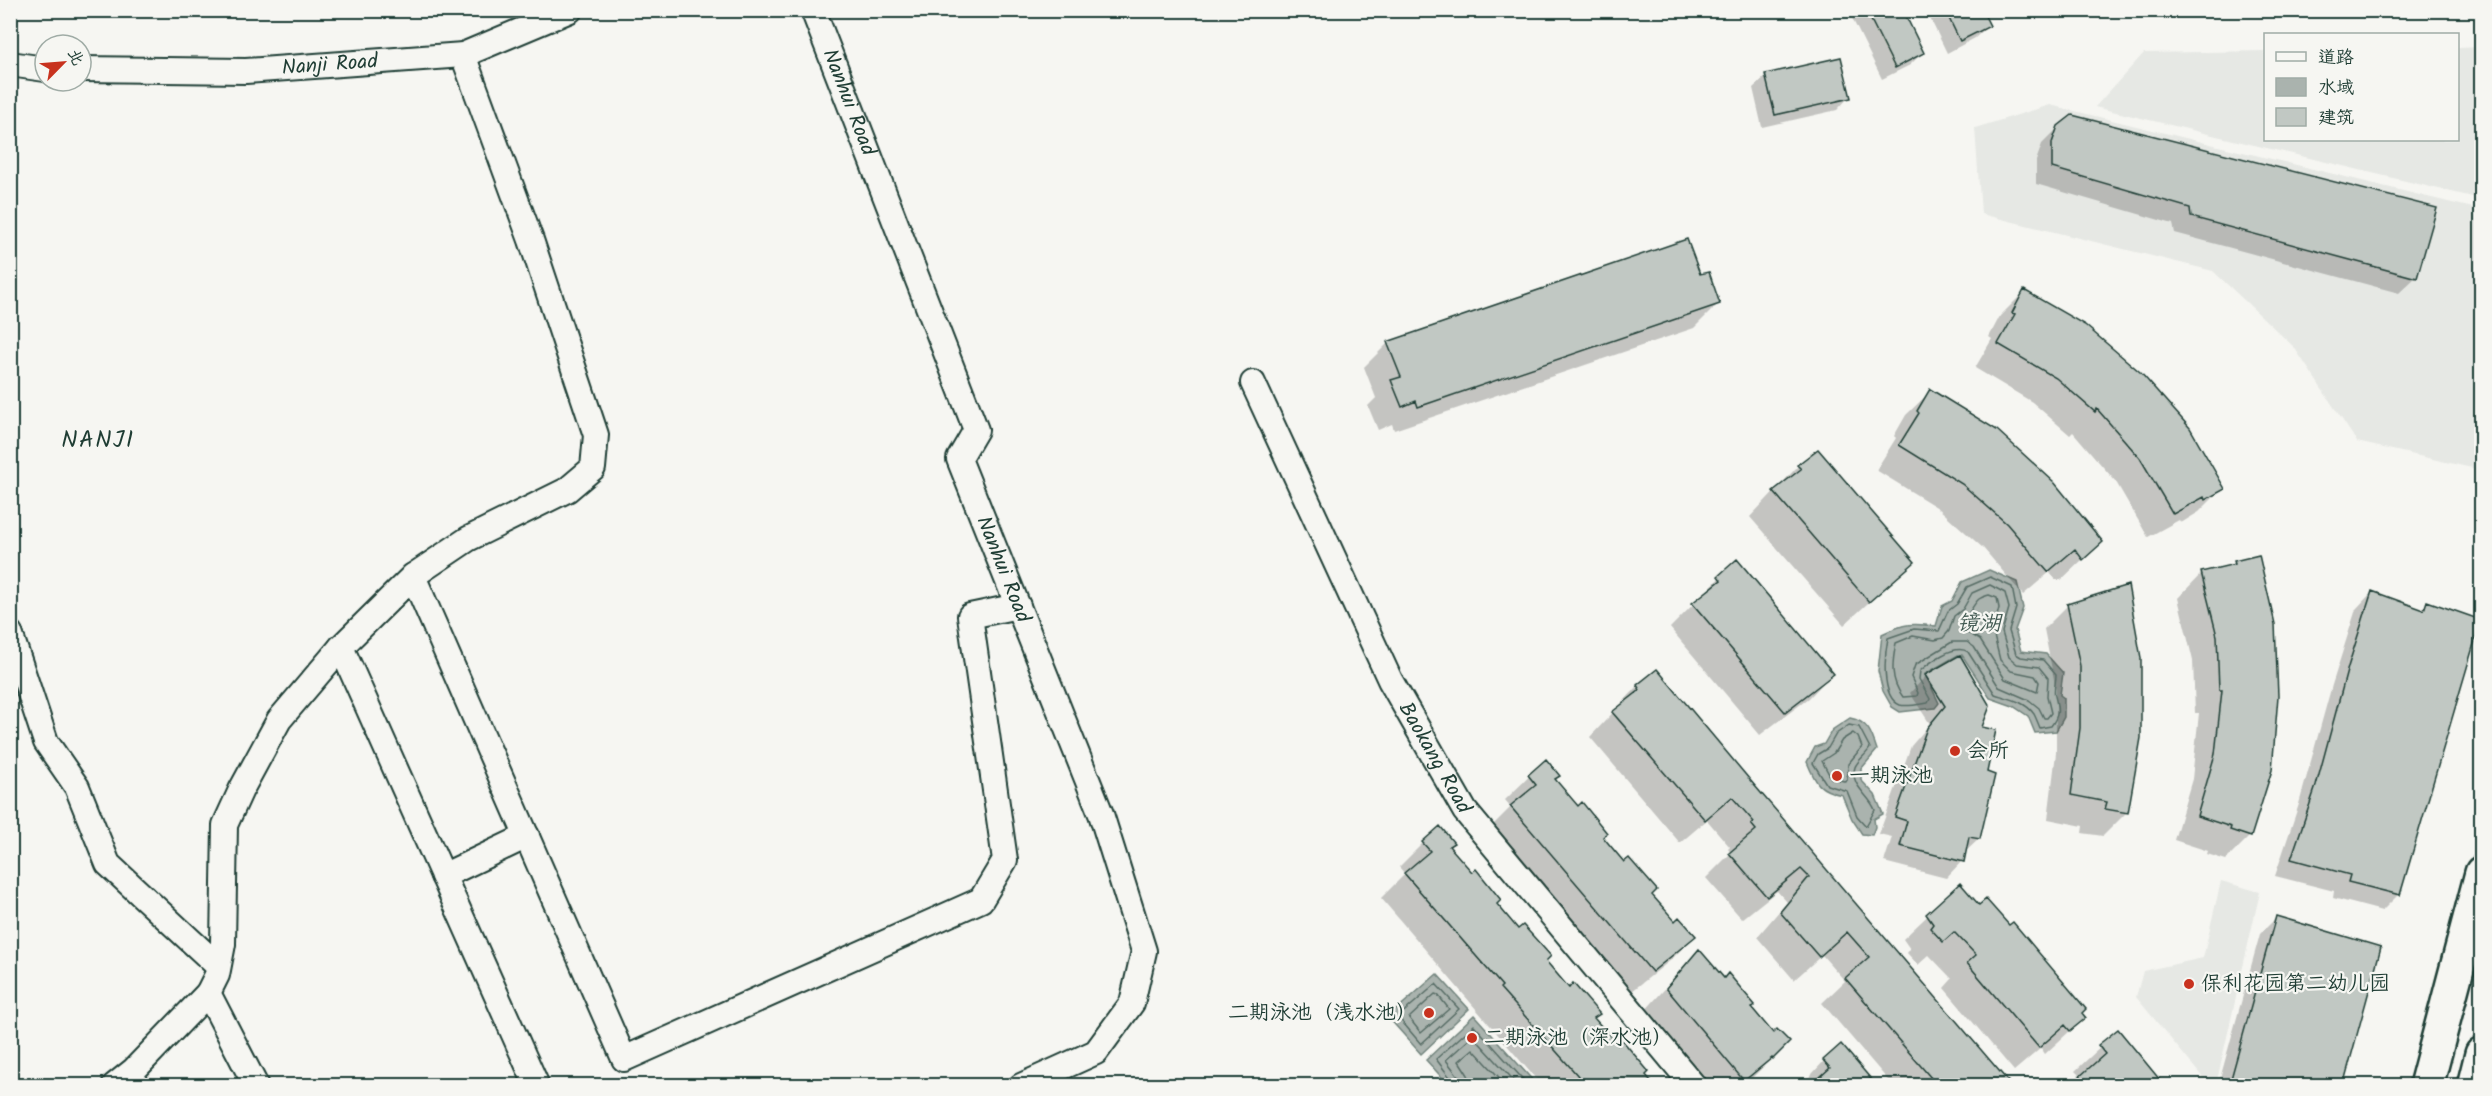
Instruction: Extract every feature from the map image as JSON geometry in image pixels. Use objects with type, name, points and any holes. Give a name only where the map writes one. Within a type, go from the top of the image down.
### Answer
[{"type":"main road","points":[[2426,1086],[2481,873]]},
{"type":"main road","points":[[2474,1086],[2481,1054]]},
{"type":"street","name":"Nanji Road","points":[[93,69],[246,70],[463,56],[570,10]]},
{"type":"street","name":"Nanhui Road","points":[[813,10],[976,430],[959,459],[1101,814],[1144,951],[1132,1003],[1096,1052],[1021,1086]]},
{"type":"street","points":[[114,1086],[134,1070],[208,993],[223,944],[225,825],[279,720],[341,647],[413,576],[468,539],[567,490],[593,468],[596,435],[531,240],[463,56]]},
{"type":"street","points":[[10,64],[33,67]]},
{"type":"street","name":"Baokang Road","points":[[1254,383],[1390,680],[1465,811],[1694,1086]]},
{"type":"street","points":[[413,576],[624,1059],[981,900],[1005,860],[970,616],[1018,606]]},
{"type":"street","points":[[10,633],[46,742],[77,787],[108,864],[218,966]]},
{"type":"street","points":[[341,647],[537,1086]]},
{"type":"street","points":[[443,876],[527,836]]},
{"type":"street","points":[[208,993],[256,1086]]},
{"type":"shaded area","points":[[2481,47],[2481,199],[2095,107],[2144,53],[2264,51],[2264,141],[2459,141],[2459,48]]},
{"type":"shaded area","points":[[2050,105],[2481,210],[2481,470],[2357,442],[2294,347],[2213,271],[1981,214],[1975,128]]},
{"type":"shaded area","name":"保利花园第二幼儿园","points":[[2221,881],[2260,892],[2216,1085],[2209,1085],[2136,997],[2143,971],[2203,958]]},
{"type":"water","name":"镜湖","points":[[1989,570],[2017,582],[2023,608],[2015,630],[2021,651],[2046,654],[2063,673],[2060,695],[2064,698],[2064,717],[2056,731],[2035,733],[2028,716],[2013,706],[1990,698],[1962,655],[1958,655],[1925,674],[1939,703],[1935,708],[1900,712],[1892,707],[1883,691],[1878,671],[1882,634],[1909,625],[1936,626],[1942,606],[1952,601],[1962,582]]},
{"type":"water","name":"一期泳池","points":[[1850,718],[1865,725],[1877,750],[1861,769],[1861,780],[1875,795],[1883,814],[1874,819],[1875,827],[1872,835],[1862,834],[1852,819],[1842,795],[1828,791],[1819,785],[1807,762],[1815,747],[1824,744],[1832,730]]},
{"type":"water","name":"二期泳池（浅水池）","points":[[1437,974],[1469,1009],[1421,1054],[1388,1017]]},
{"type":"water","name":"二期泳池（深水池）","points":[[1474,1015],[1537,1085],[1449,1085],[1426,1060]]},
{"type":"building","points":[[1866,10],[1903,10],[1924,53],[1895,68]]},
{"type":"building","points":[[1945,10],[1982,10],[1990,26],[1960,41]]},
{"type":"building","points":[[1841,57],[1851,98],[1775,115],[1765,74]]},
{"type":"building","points":[[2072,115],[2437,208],[2417,278],[2191,217],[2190,208],[2052,168],[2052,143],[2058,126]]},
{"type":"building","points":[[1687,239],[1700,274],[1709,272],[1720,304],[1418,407],[1416,401],[1402,407],[1391,380],[1401,377],[1387,342]]},
{"type":"building","points":[[2024,290],[2085,325],[2140,372],[2190,428],[2225,489],[2205,500],[2204,497],[2173,514],[2140,458],[2097,409],[2095,412],[2056,378],[1998,344],[2015,314],[2012,313]]},
{"type":"building","points":[[1930,389],[1997,430],[2054,482],[2103,542],[2083,560],[2075,549],[2048,572],[2007,524],[1962,484],[1899,445],[1919,413],[1917,411]]},
{"type":"building","points":[[1818,449],[1915,562],[1869,602],[1773,491],[1801,469],[1797,465]]},
{"type":"building","points":[[2259,555],[2275,624],[2278,696],[2272,770],[2251,837],[2230,830],[2231,827],[2197,816],[2215,754],[2222,690],[2219,690],[2217,636],[2201,572],[2235,564],[2234,561]]},
{"type":"building","points":[[1737,559],[1834,674],[1785,712],[1692,603],[1721,580],[1718,576]]},
{"type":"building","points":[[2128,585],[2141,658],[2141,738],[2128,813],[2105,809],[2107,802],[2071,795],[2080,728],[2080,666],[2067,604]]},
{"type":"building","points":[[2372,591],[2424,610],[2427,601],[2481,620],[2400,895],[2348,882],[2350,875],[2291,859],[2316,786],[2348,667]]},
{"type":"building","name":"会所","points":[[1960,655],[1990,706],[1982,727],[1996,730],[1987,772],[1995,775],[1980,839],[1969,837],[1964,862],[1900,846],[1907,821],[1895,817],[1927,728],[1945,706],[1925,675]]},
{"type":"building","points":[[1657,669],[2012,1086],[1938,1086],[1845,978],[1869,957],[1847,932],[1819,957],[1780,912],[1809,877],[1801,869],[1767,897],[1729,853],[1756,830],[1751,824],[1754,822],[1732,797],[1705,820],[1612,712],[1640,690],[1637,685]]},
{"type":"building","points":[[1546,759],[1560,776],[1555,779],[1578,806],[1582,802],[1607,833],[1603,837],[1624,862],[1629,858],[1657,890],[1652,895],[1675,921],[1679,917],[1696,936],[1652,972],[1510,806],[1536,785],[1528,775]]},
{"type":"building","points":[[1440,826],[1454,843],[1449,846],[1472,872],[1476,869],[1501,900],[1497,904],[1518,929],[1523,925],[1551,956],[1546,961],[1569,988],[1573,983],[1600,1014],[1594,1018],[1618,1045],[1622,1040],[1649,1072],[1646,1075],[1655,1086],[1587,1086],[1500,988],[1502,986],[1404,873],[1430,851],[1422,842]]},
{"type":"building","points":[[1960,883],[1979,905],[1986,899],[2009,925],[2013,922],[2086,1009],[2082,1013],[2086,1018],[2070,1031],[2065,1025],[2039,1048],[1967,963],[1976,955],[1954,932],[1943,942],[1930,928],[1933,924],[1926,914]]},
{"type":"building","points":[[2276,916],[2381,947],[2343,1086],[2229,1086]]},
{"type":"building","points":[[1699,949],[1724,978],[1728,973],[1755,1005],[1752,1008],[1773,1033],[1777,1029],[1790,1042],[1773,1059],[1744,1081],[1666,988]]},
{"type":"building","points":[[2118,1029],[2165,1086],[2087,1086],[2079,1077],[2105,1054],[2098,1045]]},
{"type":"building","points":[[1841,1044],[1877,1086],[1810,1086],[1830,1068],[1823,1060]]},
{"type":"place","name":"会所","points":[[1955,751]]},
{"type":"place","name":"一期泳池","points":[[1837,776]]},
{"type":"place","name":"保利花园第二幼儿园","points":[[2189,984]]},
{"type":"place","name":"二期泳池（浅水池）","points":[[1429,1013]]},
{"type":"place","name":"二期泳池（深水池）","points":[[1472,1038]]},
{"type":"district","name":"NANJI","points":[[98,440]]}]
